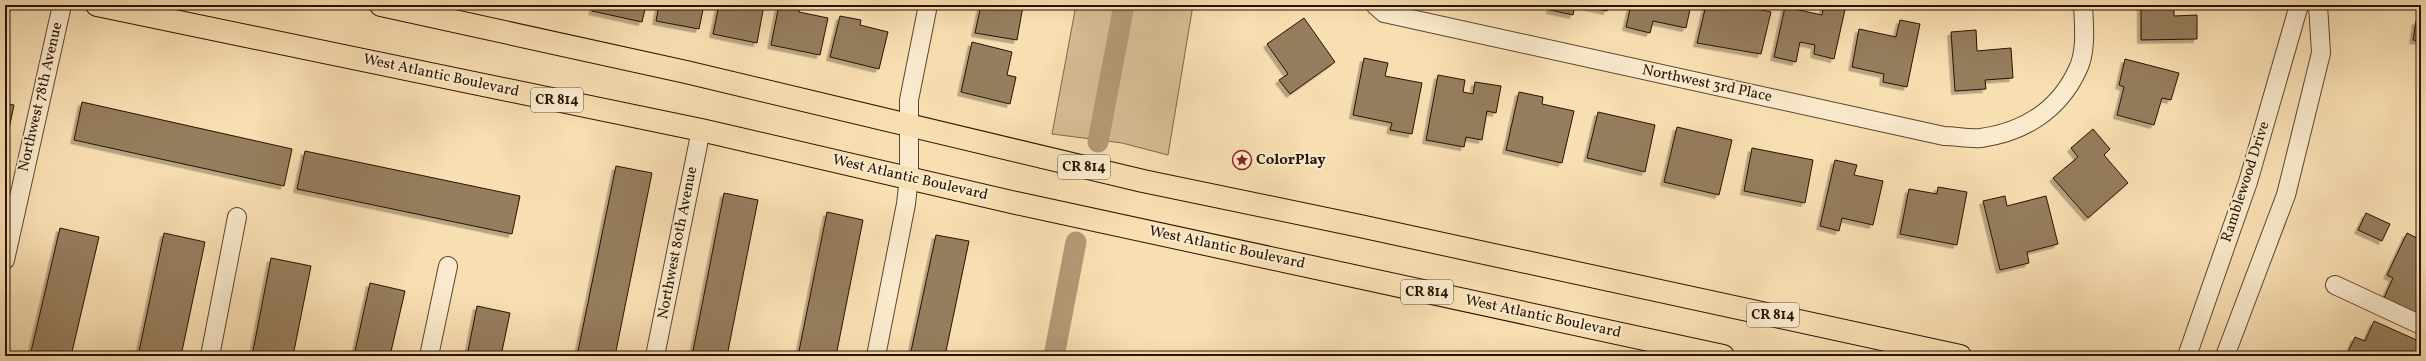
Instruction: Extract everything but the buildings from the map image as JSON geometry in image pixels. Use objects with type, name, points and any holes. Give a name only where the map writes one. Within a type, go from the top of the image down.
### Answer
[{"type":"main road","name":"West Atlantic Boulevard","points":[[97,5],[701,130],[1016,203],[1723,356]]},
{"type":"main road","name":"CR 814","points":[[381,5],[686,72],[1142,181],[1360,226],[1960,356]]},
{"type":"street","name":"Northwest 78th Avenue","points":[[5,260],[62,5]]},
{"type":"street","points":[[876,356],[909,177],[909,100],[928,5]]},
{"type":"street","name":"Northwest 3rd Place","points":[[1375,5],[1384,13],[1944,136],[1979,138],[2015,131],[2040,117],[2063,93],[2078,71],[2085,37],[2083,5]]},
{"type":"street","name":"Ramblewood Drive","points":[[2187,356],[2248,182],[2299,5]]},
{"type":"street","points":[[2226,356],[2286,195],[2321,53],[2318,5]]},
{"type":"street","name":"Northwest 80th Avenue","points":[[655,356],[701,130]]},
{"type":"street","points":[[210,356],[237,217]]},
{"type":"street","points":[[429,356],[448,266]]},
{"type":"street","points":[[2335,285],[2421,325]]},
{"type":"shaded area","points":[[1076,5],[1193,5],[1168,155],[1122,143],[1052,134]]},
{"type":"waterway","points":[[1098,142],[1124,5]]},
{"type":"waterway","points":[[1054,356],[1076,242]]},
{"type":"place","name":"ColorPlay","points":[[1242,160]]}]
